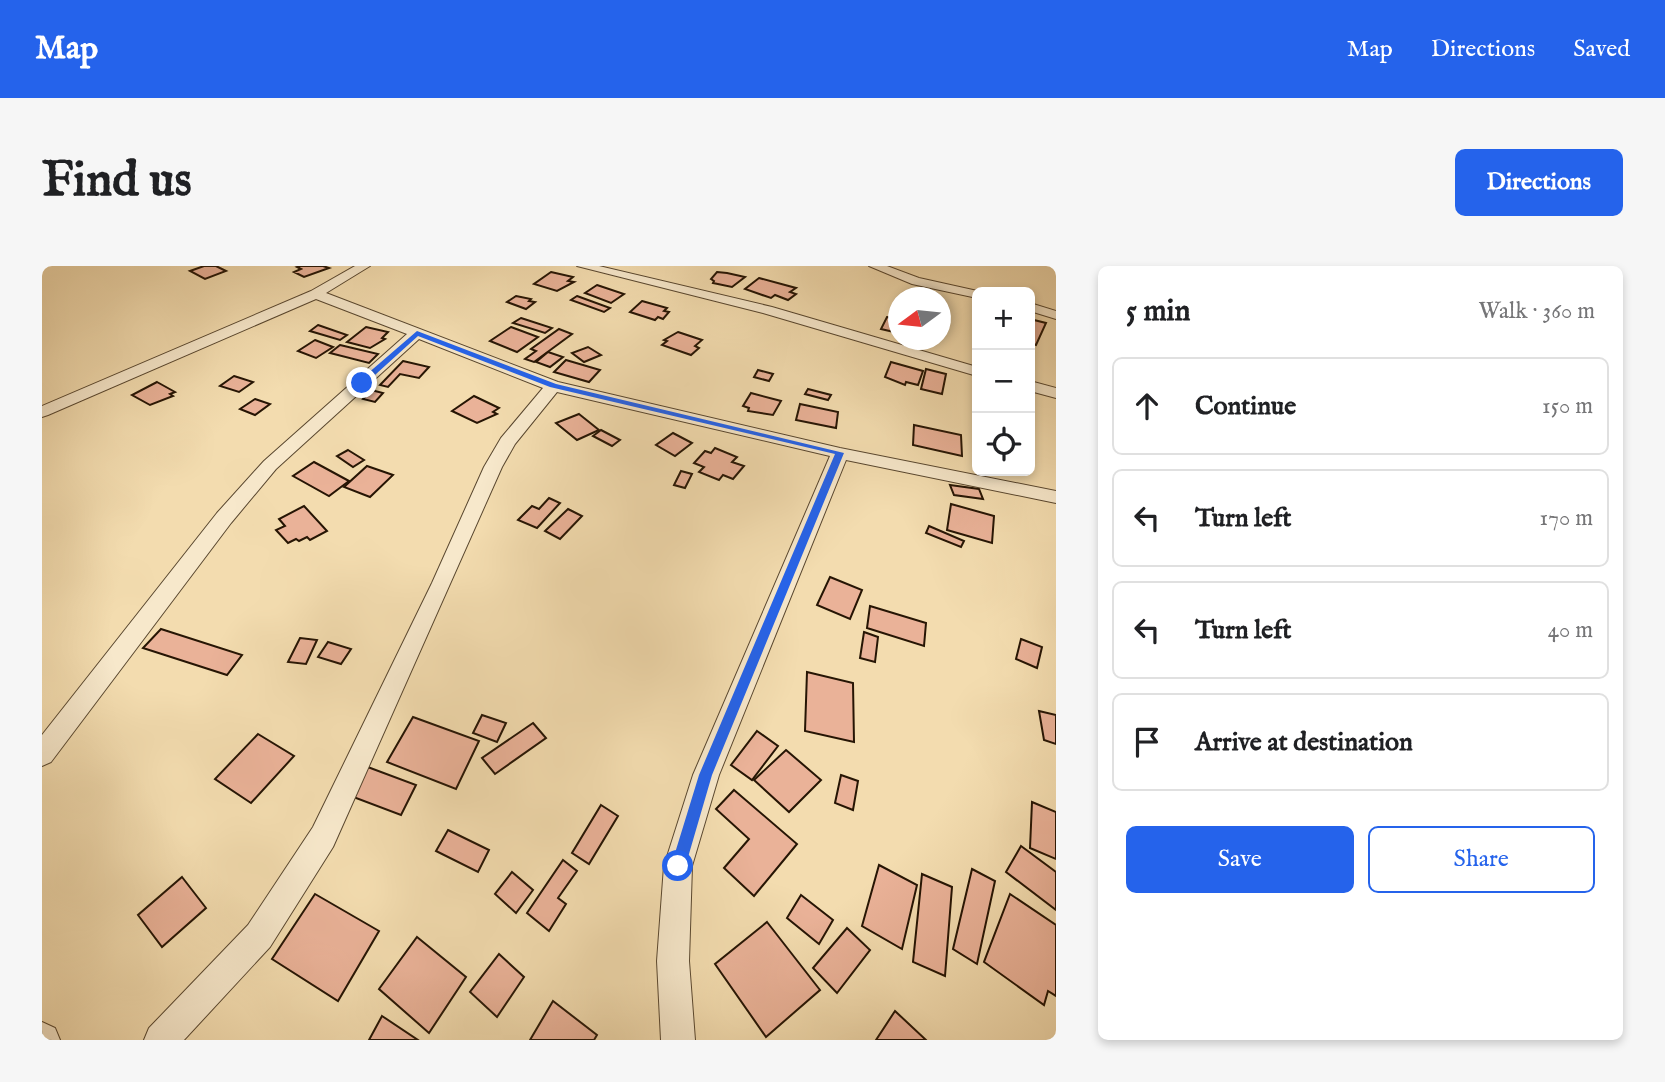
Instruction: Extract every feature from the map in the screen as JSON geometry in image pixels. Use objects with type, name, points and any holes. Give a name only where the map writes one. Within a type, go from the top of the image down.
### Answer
[{"type":"street","points":[[42,412],[316,295],[364,266]]},
{"type":"street","points":[[583,266],[767,310],[972,371]]},
{"type":"street","points":[[875,266],[916,281],[972,293]]},
{"type":"street","points":[[316,295],[553,386],[840,453],[1056,497]]},
{"type":"street","points":[[1035,309],[1056,315]]},
{"type":"street","points":[[42,754],[148,620],[224,518],[270,466],[417,333]]},
{"type":"street","points":[[161,1040],[259,936],[323,837],[493,467],[507,442],[553,386]]},
{"type":"street","points":[[1035,387],[1056,393]]},
{"type":"street","points":[[678,1040],[673,961],[678,866],[706,775],[840,453]]},
{"type":"building","points":[[204,266],[216,266],[226,271],[205,279],[190,271]]},
{"type":"building","points":[[297,267],[329,268],[304,277],[294,272],[301,269]]},
{"type":"building","points":[[551,272],[573,277],[568,281],[574,282],[557,291],[534,284]]},
{"type":"building","points":[[717,272],[745,277],[732,287],[713,283],[711,279]]},
{"type":"building","points":[[759,278],[796,288],[790,292],[796,294],[788,300],[775,295],[771,298],[745,289]]},
{"type":"building","points":[[597,285],[624,294],[611,303],[585,293]]},
{"type":"building","points":[[516,296],[535,302],[526,309],[507,302]]},
{"type":"building","points":[[577,296],[610,308],[604,312],[571,300]]},
{"type":"building","points":[[642,301],[667,308],[664,311],[669,312],[663,319],[658,317],[655,320],[630,312]]},
{"type":"building","points":[[887,317],[888,317],[888,331],[881,329]]},
{"type":"building","points":[[521,318],[552,328],[545,333],[513,323]]},
{"type":"building","points":[[1035,320],[1046,323],[1035,345]]},
{"type":"building","points":[[318,325],[347,335],[340,340],[310,331]]},
{"type":"building","points":[[366,327],[388,332],[382,338],[385,339],[370,348],[347,342]]},
{"type":"building","points":[[511,327],[538,337],[517,352],[490,341]]},
{"type":"building","points":[[559,329],[572,334],[534,362],[525,359],[536,351],[531,349]]},
{"type":"building","points":[[678,332],[702,340],[695,346],[699,348],[691,355],[662,345],[667,341],[664,340]]},
{"type":"building","points":[[315,340],[333,347],[316,358],[298,351]]},
{"type":"building","points":[[340,345],[378,354],[369,363],[330,353]]},
{"type":"building","points":[[588,347],[601,355],[584,362],[572,353]]},
{"type":"building","points":[[548,352],[563,357],[550,367],[536,362]]},
{"type":"building","points":[[566,360],[600,370],[589,382],[554,372]]},
{"type":"building","points":[[403,361],[429,367],[419,378],[400,374],[388,387],[380,385]]},
{"type":"building","points":[[891,362],[923,371],[918,385],[906,382],[905,385],[885,377]]},
{"type":"building","points":[[926,369],[946,374],[942,394],[921,389]]},
{"type":"building","points":[[758,370],[773,374],[769,381],[754,377]]},
{"type":"building","points":[[234,376],[253,382],[239,392],[220,386]]},
{"type":"building","points":[[157,382],[175,392],[170,394],[173,396],[150,405],[132,395]]},
{"type":"building","points":[[808,389],[831,395],[828,400],[805,394]]},
{"type":"building","points":[[371,390],[383,393],[375,402],[363,399]]},
{"type":"building","points":[[751,393],[781,401],[773,415],[748,411],[749,408],[743,406]]},
{"type":"building","points":[[474,396],[499,408],[493,412],[497,414],[477,423],[452,411]]},
{"type":"building","points":[[255,399],[270,404],[255,415],[240,409]]},
{"type":"building","points":[[800,404],[838,412],[836,428],[796,420]]},
{"type":"building","points":[[579,414],[599,430],[577,440],[556,423]]},
{"type":"building","points":[[914,425],[961,435],[962,456],[913,445]]},
{"type":"building","points":[[601,430],[620,440],[612,446],[593,436]]},
{"type":"building","points":[[673,433],[692,443],[675,456],[656,445]]},
{"type":"building","points":[[715,448],[737,457],[732,462],[744,466],[733,479],[723,475],[719,480],[699,472],[704,467],[694,463],[705,451],[711,453]]},
{"type":"building","points":[[348,450],[364,460],[353,467],[337,456]]},
{"type":"building","points":[[314,462],[349,481],[329,496],[293,476]]},
{"type":"building","points":[[367,466],[393,475],[370,497],[344,487]]},
{"type":"building","points":[[681,471],[692,474],[685,488],[674,485]]},
{"type":"building","points":[[950,485],[979,489],[983,499],[954,495]]},
{"type":"building","points":[[549,498],[560,503],[537,528],[518,520],[532,506],[539,509]]},
{"type":"building","points":[[951,504],[994,516],[992,543],[947,530]]},
{"type":"building","points":[[304,506],[327,531],[310,540],[307,537],[288,543],[276,530],[285,526],[279,519]]},
{"type":"building","points":[[568,509],[582,516],[560,539],[545,531]]},
{"type":"building","points":[[929,526],[964,541],[961,547],[926,533]]},
{"type":"building","points":[[830,577],[862,590],[850,619],[817,605]]},
{"type":"building","points":[[870,606],[926,623],[924,646],[867,628]]},
{"type":"building","points":[[161,629],[242,655],[227,675],[143,648]]},
{"type":"building","points":[[864,632],[878,637],[875,662],[860,658]]},
{"type":"building","points":[[300,638],[317,640],[306,664],[288,662]]},
{"type":"building","points":[[1021,639],[1042,647],[1037,668],[1016,659]]},
{"type":"building","points":[[328,642],[351,649],[341,664],[318,657]]},
{"type":"building","points":[[807,672],[853,683],[854,742],[805,731]]},
{"type":"building","points":[[1039,711],[1056,715],[1056,744],[1044,740]]},
{"type":"building","points":[[482,715],[506,723],[497,742],[473,733]]},
{"type":"building","points":[[413,717],[479,741],[456,789],[387,762]]},
{"type":"building","points":[[533,723],[546,738],[495,774],[482,758]]},
{"type":"building","points":[[757,731],[778,746],[752,780],[731,765]]},
{"type":"building","points":[[258,734],[294,756],[251,803],[215,779]]},
{"type":"building","points":[[786,750],[821,780],[789,812],[754,780]]},
{"type":"building","points":[[365,766],[416,785],[401,815],[348,795]]},
{"type":"building","points":[[841,775],[858,781],[853,810],[835,803]]},
{"type":"building","points":[[734,790],[797,844],[754,896],[724,868],[749,839],[716,809]]},
{"type":"building","points":[[1032,802],[1056,812],[1056,859],[1030,848]]},
{"type":"building","points":[[601,805],[618,816],[589,864],[572,853]]},
{"type":"building","points":[[448,830],[489,850],[478,872],[436,851]]},
{"type":"building","points":[[1021,846],[1056,872],[1056,910],[1006,872]]},
{"type":"building","points":[[563,860],[577,871],[558,898],[566,904],[549,931],[527,913]]},
{"type":"building","points":[[879,865],[917,885],[902,949],[862,926]]},
{"type":"building","points":[[972,869],[995,881],[977,964],[953,949]]},
{"type":"building","points":[[512,872],[533,890],[516,913],[495,894]]},
{"type":"building","points":[[922,874],[952,887],[945,976],[913,962]]},
{"type":"building","points":[[182,877],[206,908],[162,947],[138,915]]},
{"type":"building","points":[[315,894],[379,931],[338,1001],[272,959]]},
{"type":"building","points":[[1010,894],[1056,925],[1056,996],[1048,991],[1044,1005],[984,962]]},
{"type":"building","points":[[801,895],[833,920],[819,944],[787,918]]},
{"type":"building","points":[[767,922],[820,990],[766,1037],[715,964]]},
{"type":"building","points":[[847,928],[870,950],[837,993],[813,968]]},
{"type":"building","points":[[417,937],[466,977],[429,1033],[379,989]]},
{"type":"building","points":[[499,954],[524,977],[497,1017],[470,992]]},
{"type":"building","points":[[553,1001],[597,1035],[594,1040],[530,1040]]},
{"type":"building","points":[[895,1011],[926,1040],[876,1040]]},
{"type":"building","points":[[382,1016],[418,1040],[369,1040]]},
{"type":"route","points":[[362,383],[417,333],[553,386],[840,453],[706,775],[678,866]]}]
